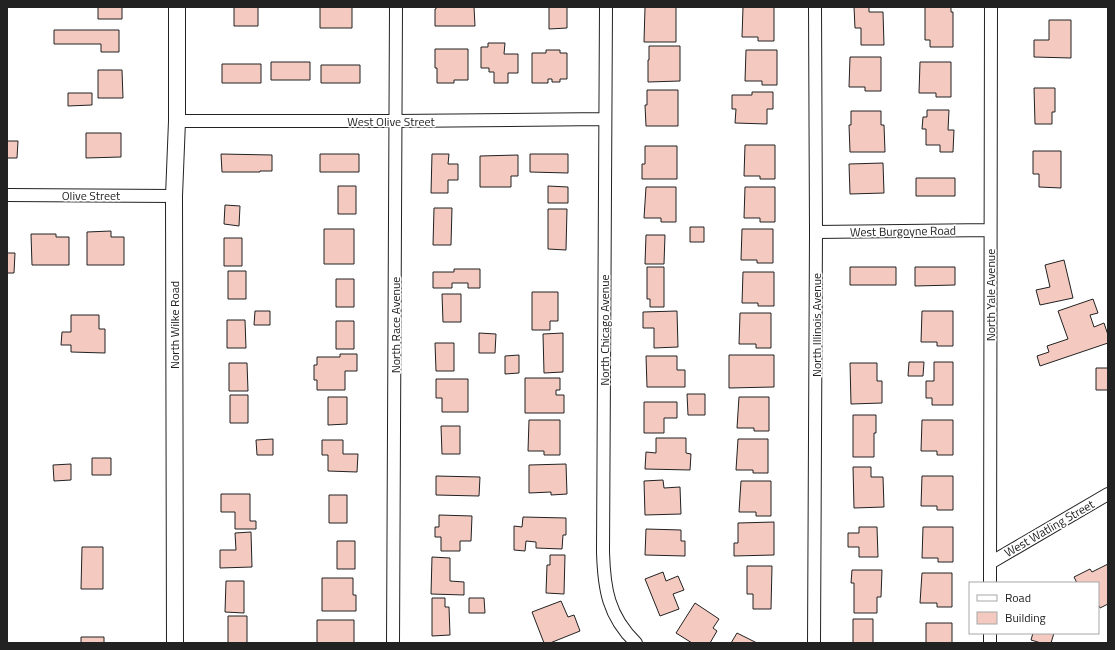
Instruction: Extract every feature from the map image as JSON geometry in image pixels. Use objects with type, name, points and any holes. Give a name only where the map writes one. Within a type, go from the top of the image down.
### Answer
[{"type":"street","name":"North Wilke Road","points":[[175,643],[174,196],[177,121],[177,7]]},
{"type":"street","name":"North Race Avenue","points":[[393,643],[396,7]]},
{"type":"street","name":"North Chicago Avenue","points":[[606,7],[604,578],[610,605],[616,618],[636,643]]},
{"type":"street","name":"North Illinois Avenue","points":[[814,643],[816,232],[815,7]]},
{"type":"street","name":"North Yale Avenue","points":[[990,582],[991,7]]},
{"type":"street","name":"West Olive Street","points":[[177,121],[605,119]]},
{"type":"street","name":"Olive Street","points":[[7,195],[174,196]]},
{"type":"street","name":"West Burgoyne Road","points":[[816,232],[990,230]]},
{"type":"street","name":"West Watling Street","points":[[990,563],[1108,494]]},
{"type":"building","points":[[98,7],[122,7],[122,19],[98,19]]},
{"type":"building","points":[[234,7],[258,7],[258,26],[234,26]]},
{"type":"building","points":[[320,7],[352,7],[352,28],[320,28]]},
{"type":"building","points":[[436,7],[474,7],[475,26],[435,26]]},
{"type":"building","points":[[549,7],[567,7],[567,28],[549,29]]},
{"type":"building","points":[[645,7],[676,7],[676,42],[644,42]]},
{"type":"building","points":[[743,7],[774,7],[774,41],[758,41],[758,37],[742,37]]},
{"type":"building","points":[[854,7],[869,7],[869,12],[883,12],[884,45],[861,45],[861,28],[855,28]]},
{"type":"building","points":[[925,7],[951,7],[951,12],[953,12],[953,47],[930,47],[930,40],[925,40]]},
{"type":"building","points":[[1049,20],[1071,20],[1071,58],[1034,57],[1034,40],[1049,40]]},
{"type":"building","points":[[54,30],[119,30],[119,52],[101,52],[101,44],[54,44]]},
{"type":"building","points":[[488,43],[505,43],[504,54],[518,54],[518,73],[508,73],[508,83],[494,83],[494,72],[489,72],[489,68],[481,68],[481,47],[488,47]]},
{"type":"building","points":[[649,46],[680,46],[680,81],[648,82]]},
{"type":"building","points":[[435,49],[468,49],[468,80],[454,80],[454,83],[437,83]]},
{"type":"building","points":[[546,50],[560,50],[560,53],[567,53],[567,79],[560,79],[560,82],[552,82],[552,79],[548,79],[548,83],[532,83],[532,53],[546,53]]},
{"type":"building","points":[[746,50],[777,50],[777,85],[762,85],[762,81],[745,81]]},
{"type":"building","points":[[850,57],[881,57],[881,91],[865,91],[865,87],[849,87]]},
{"type":"building","points":[[271,62],[310,62],[310,80],[271,80]]},
{"type":"building","points":[[920,62],[951,62],[951,97],[936,97],[936,93],[919,93]]},
{"type":"building","points":[[222,64],[261,64],[261,83],[222,83]]},
{"type":"building","points":[[321,65],[360,65],[360,83],[321,83]]},
{"type":"building","points":[[98,70],[122,70],[123,98],[98,98]]},
{"type":"building","points":[[1034,88],[1055,88],[1055,112],[1052,112],[1052,124],[1035,124]]},
{"type":"building","points":[[647,90],[678,90],[678,126],[646,126],[645,105],[647,105]]},
{"type":"building","points":[[752,92],[773,92],[773,109],[767,109],[767,124],[735,123],[736,109],[732,109],[732,95],[752,95]]},
{"type":"building","points":[[68,93],[92,93],[92,105],[68,106]]},
{"type":"building","points":[[927,110],[949,110],[948,130],[954,130],[953,152],[940,152],[940,145],[926,145],[926,129],[922,129],[923,117],[927,117]]},
{"type":"building","points":[[851,111],[881,111],[881,125],[884,125],[885,152],[850,152],[849,125],[851,125]]},
{"type":"building","points":[[86,133],[121,133],[121,157],[86,158]]},
{"type":"building","points":[[7,141],[18,141],[17,158],[7,158]]},
{"type":"building","points":[[745,145],[775,145],[775,179],[760,179],[760,176],[744,176]]},
{"type":"building","points":[[645,146],[677,146],[677,179],[642,179],[642,164],[645,164]]},
{"type":"building","points":[[1033,151],[1061,151],[1061,188],[1039,187],[1039,174],[1033,174]]},
{"type":"building","points":[[221,154],[272,155],[272,171],[222,172]]},
{"type":"building","points":[[320,154],[359,154],[359,172],[320,172]]},
{"type":"building","points":[[432,154],[449,154],[448,164],[458,164],[458,180],[448,180],[448,193],[431,193]]},
{"type":"building","points":[[530,154],[568,154],[568,173],[530,172]]},
{"type":"building","points":[[518,155],[518,176],[511,176],[511,187],[480,187],[480,156]]},
{"type":"building","points":[[883,163],[884,193],[850,194],[849,164]]},
{"type":"building","points":[[916,178],[955,178],[955,196],[916,196]]},
{"type":"building","points":[[338,186],[356,186],[356,214],[338,214]]},
{"type":"building","points":[[548,186],[568,187],[568,203],[548,203]]},
{"type":"building","points":[[646,187],[676,187],[676,222],[661,222],[661,218],[644,218]]},
{"type":"building","points":[[745,187],[775,187],[775,222],[760,222],[760,218],[744,218]]},
{"type":"building","points":[[225,205],[240,206],[239,226],[224,224]]},
{"type":"building","points":[[434,208],[452,208],[451,245],[433,245]]},
{"type":"building","points":[[548,209],[567,209],[566,250],[548,249]]},
{"type":"building","points":[[690,227],[704,227],[704,242],[690,242]]},
{"type":"building","points":[[324,229],[354,229],[354,264],[324,264]]},
{"type":"building","points":[[742,229],[773,229],[773,263],[757,263],[757,260],[741,260]]},
{"type":"building","points":[[111,231],[111,237],[124,237],[124,265],[87,265],[87,232]]},
{"type":"building","points":[[31,234],[56,234],[56,237],[69,237],[69,265],[32,265]]},
{"type":"building","points":[[646,235],[665,235],[664,264],[645,264]]},
{"type":"building","points":[[224,238],[242,238],[242,266],[224,266]]},
{"type":"building","points":[[7,253],[15,253],[14,273],[7,273]]},
{"type":"building","points":[[1064,260],[1073,298],[1040,305],[1036,290],[1050,287],[1045,265]]},
{"type":"building","points":[[647,267],[664,267],[664,307],[650,307],[650,299],[647,299]]},
{"type":"building","points":[[850,267],[896,267],[896,285],[850,285]]},
{"type":"building","points":[[915,267],[955,267],[955,285],[915,286]]},
{"type":"building","points":[[454,269],[480,269],[480,288],[468,288],[468,283],[452,283],[452,288],[433,288],[433,272],[454,272]]},
{"type":"building","points":[[228,271],[246,271],[246,299],[228,299]]},
{"type":"building","points":[[743,272],[774,272],[774,306],[758,306],[758,303],[742,303]]},
{"type":"building","points":[[336,279],[354,279],[354,307],[336,307]]},
{"type":"building","points":[[532,292],[558,292],[558,321],[550,321],[550,330],[532,330]]},
{"type":"building","points":[[442,294],[461,294],[461,322],[443,322]]},
{"type":"building","points":[[1093,299],[1098,313],[1090,315],[1094,327],[1104,323],[1108,335],[1108,343],[1040,366],[1037,356],[1049,352],[1047,346],[1068,339],[1058,311]]},
{"type":"building","points":[[255,311],[270,311],[270,325],[254,325]]},
{"type":"building","points":[[677,311],[678,347],[654,348],[654,328],[643,328],[643,312]]},
{"type":"building","points":[[922,311],[953,311],[953,346],[937,346],[937,342],[921,342]]},
{"type":"building","points":[[740,313],[771,313],[771,348],[756,348],[756,344],[739,344]]},
{"type":"building","points":[[71,315],[99,315],[99,329],[105,329],[105,353],[71,352],[71,345],[61,345],[62,332],[71,332]]},
{"type":"building","points":[[227,320],[245,320],[246,348],[227,348]]},
{"type":"building","points":[[336,321],[354,321],[354,349],[336,349]]},
{"type":"building","points":[[479,333],[496,334],[495,353],[479,353]]},
{"type":"building","points":[[563,333],[563,372],[544,373],[543,334]]},
{"type":"building","points":[[435,343],[454,343],[454,371],[436,371]]},
{"type":"building","points":[[340,354],[357,354],[357,371],[345,371],[345,390],[317,390],[317,380],[314,380],[314,365],[317,365],[317,357],[340,357]]},
{"type":"building","points":[[519,355],[519,373],[505,374],[505,356]]},
{"type":"building","points":[[729,355],[774,355],[774,387],[729,388]]},
{"type":"building","points":[[646,356],[677,356],[677,370],[685,370],[685,387],[647,387]]},
{"type":"building","points":[[909,362],[924,362],[923,376],[908,376]]},
{"type":"building","points":[[934,362],[953,362],[953,405],[932,405],[932,398],[926,398],[926,381],[934,381]]},
{"type":"building","points":[[229,363],[247,363],[248,391],[229,391]]},
{"type":"building","points":[[850,363],[877,363],[877,381],[882,381],[882,403],[851,404]]},
{"type":"building","points":[[1096,368],[1108,368],[1108,390],[1096,390]]},
{"type":"building","points":[[525,378],[560,378],[560,390],[556,390],[556,395],[564,395],[564,413],[525,413]]},
{"type":"building","points":[[436,379],[468,379],[468,412],[442,412],[442,398],[436,398]]},
{"type":"building","points":[[687,394],[705,394],[705,415],[688,415]]},
{"type":"building","points":[[230,395],[248,395],[248,423],[230,423]]},
{"type":"building","points":[[328,397],[347,397],[347,424],[328,425]]},
{"type":"building","points":[[739,397],[769,397],[769,431],[754,431],[754,428],[737,428]]},
{"type":"building","points":[[644,402],[677,402],[677,418],[664,418],[664,433],[644,433]]},
{"type":"building","points":[[853,415],[876,415],[874,457],[853,457]]},
{"type":"building","points":[[529,420],[560,420],[560,455],[544,455],[544,451],[528,451]]},
{"type":"building","points":[[922,420],[953,420],[953,455],[937,455],[937,451],[921,451]]},
{"type":"building","points":[[441,426],[460,426],[460,454],[442,454]]},
{"type":"building","points":[[656,438],[686,438],[686,453],[691,454],[690,470],[645,469],[646,452],[656,453]]},
{"type":"building","points":[[273,439],[273,455],[257,455],[256,440]]},
{"type":"building","points":[[738,439],[768,439],[768,473],[753,473],[753,470],[736,470]]},
{"type":"building","points":[[322,440],[343,440],[343,454],[358,454],[357,472],[328,471],[328,455],[322,455]]},
{"type":"building","points":[[92,458],[111,458],[111,475],[92,475]]},
{"type":"building","points":[[71,464],[71,480],[54,481],[53,465]]},
{"type":"building","points":[[566,464],[567,494],[551,495],[551,492],[529,493],[529,465]]},
{"type":"building","points":[[853,467],[871,467],[871,477],[883,477],[884,507],[854,508]]},
{"type":"building","points":[[436,476],[480,477],[479,496],[436,495]]},
{"type":"building","points":[[922,476],[953,476],[953,510],[937,510],[937,506],[921,506]]},
{"type":"building","points":[[663,480],[664,488],[680,487],[681,514],[645,515],[644,481]]},
{"type":"building","points":[[741,481],[771,481],[771,516],[756,516],[756,512],[739,512]]},
{"type":"building","points":[[221,494],[250,494],[250,521],[256,521],[256,529],[235,529],[235,512],[221,512]]},
{"type":"building","points":[[329,495],[347,495],[347,523],[329,523]]},
{"type":"building","points":[[439,515],[472,516],[471,541],[460,541],[460,551],[441,551],[441,537],[435,537],[435,527],[439,527]]},
{"type":"building","points":[[523,517],[566,518],[566,535],[563,535],[562,549],[536,548],[536,542],[526,541],[525,551],[514,550],[514,526],[522,527]]},
{"type":"building","points":[[774,522],[774,555],[734,556],[734,543],[738,543],[738,523]]},
{"type":"building","points":[[859,527],[877,527],[878,557],[859,557],[859,547],[848,547],[848,533],[859,533]]},
{"type":"building","points":[[923,527],[953,527],[953,562],[938,562],[938,558],[922,558]]},
{"type":"building","points":[[646,529],[681,530],[681,541],[685,541],[685,556],[645,555]]},
{"type":"building","points":[[251,532],[252,567],[220,568],[220,550],[236,550],[235,533]]},
{"type":"building","points":[[337,541],[355,541],[355,569],[337,569]]},
{"type":"building","points":[[82,547],[103,547],[103,589],[81,589]]},
{"type":"building","points":[[550,555],[565,555],[564,594],[546,593],[547,565],[550,565]]},
{"type":"building","points":[[432,557],[450,558],[450,581],[464,582],[464,595],[431,594]]},
{"type":"building","points":[[1108,564],[1108,604],[1100,608],[1099,582],[1076,582],[1074,577],[1090,569],[1092,572]]},
{"type":"building","points":[[747,566],[772,566],[771,609],[753,609],[753,594],[747,594]]},
{"type":"building","points":[[852,570],[882,570],[881,597],[877,597],[877,613],[854,613],[854,583],[851,583]]},
{"type":"building","points":[[663,572],[666,581],[678,576],[684,590],[673,594],[679,609],[660,616],[645,579]]},
{"type":"building","points":[[922,573],[952,573],[952,607],[937,607],[937,603],[920,603]]},
{"type":"building","points":[[322,578],[353,578],[353,595],[356,595],[356,611],[322,611]]},
{"type":"building","points":[[226,581],[244,581],[244,613],[225,612]]},
{"type":"building","points":[[432,598],[445,598],[445,607],[449,607],[450,635],[432,636]]},
{"type":"building","points":[[469,598],[484,598],[485,613],[469,613]]},
{"type":"building","points":[[561,601],[568,617],[574,615],[580,631],[550,643],[544,643],[532,612]]},
{"type":"building","points":[[695,603],[719,619],[713,628],[717,631],[710,643],[692,643],[676,633]]},
{"type":"building","points":[[228,616],[247,616],[247,643],[228,643]]},
{"type":"building","points":[[853,619],[873,619],[873,643],[853,643]]},
{"type":"building","points":[[317,620],[354,620],[354,643],[317,643]]},
{"type":"building","points":[[926,623],[952,623],[952,643],[926,643]]},
{"type":"building","points":[[737,633],[757,643],[731,643]]},
{"type":"building","points":[[1033,634],[1054,634],[1051,643],[1041,643],[1031,640]]},
{"type":"building","points":[[81,637],[104,637],[104,643],[81,643]]}]
